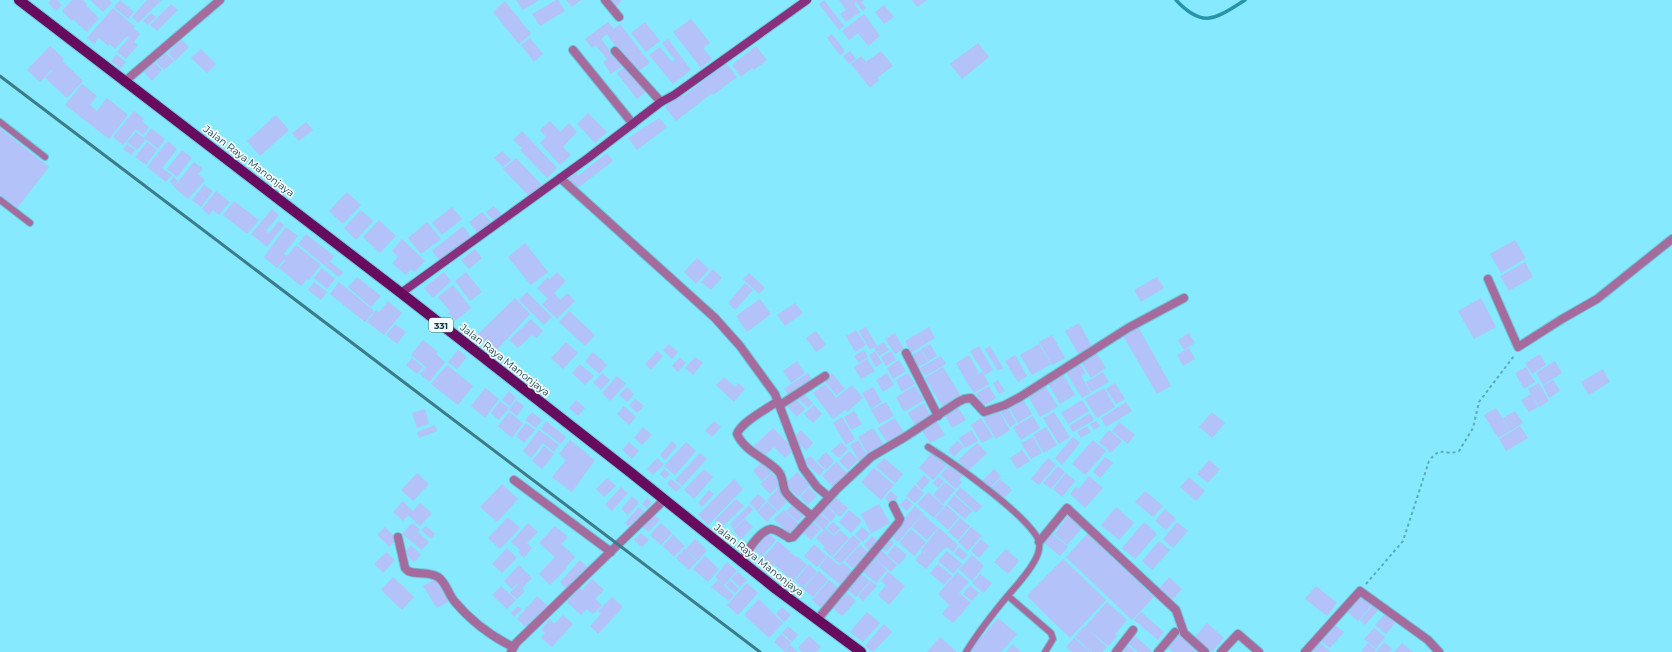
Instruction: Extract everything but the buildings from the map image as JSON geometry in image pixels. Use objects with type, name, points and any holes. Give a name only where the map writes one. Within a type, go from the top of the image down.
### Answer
[{"type":"main road","name":"Jalan Raya Manonjaya","points":[[19,0],[401,293],[630,472],[741,562],[861,652]]},
{"type":"street","points":[[124,82],[220,0]]},
{"type":"street","points":[[605,0],[619,17]]},
{"type":"street","points":[[401,293],[560,178],[660,102],[693,82],[807,0]]},
{"type":"street","points":[[573,50],[633,124]]},
{"type":"street","points":[[615,51],[660,102]]},
{"type":"street","points":[[560,178],[715,318],[740,346],[763,376],[779,403],[803,468],[817,488],[829,497]]},
{"type":"street","points":[[1488,279],[1518,347],[1596,299],[1672,239]]},
{"type":"street","points":[[741,562],[760,535],[768,530],[775,530],[791,538],[829,497],[871,457],[891,446],[958,402],[969,398],[976,402],[984,412],[1005,405],[1038,387],[1128,328],[1184,298]]},
{"type":"street","points":[[906,353],[938,416]]},
{"type":"street","points":[[812,516],[785,491],[783,480],[778,471],[755,454],[737,434],[738,430],[751,419],[825,376]]},
{"type":"street","points":[[514,480],[611,552]]},
{"type":"street","points":[[398,536],[405,568],[408,571],[437,576],[445,585],[454,602],[475,622],[512,650],[664,500]]},
{"type":"street","points":[[817,620],[898,523],[900,519],[893,506]]},
{"type":"street","points":[[1039,542],[1067,508],[1176,610],[1184,633],[1205,652]]},
{"type":"street","points":[[1305,652],[1360,591],[1428,640],[1439,652]]},
{"type":"street","points":[[1116,652],[1133,630]]},
{"type":"street","points":[[1158,652],[1175,632]]},
{"type":"street","points":[[1221,652],[1238,634],[1259,652]]},
{"type":"lane","points":[[0,122],[45,157]]},
{"type":"lane","points":[[0,200],[30,223]]},
{"type":"lane","points":[[928,447],[947,459],[1008,507],[1027,524],[1039,542],[1037,556],[1008,596],[979,631],[966,652]]},
{"type":"lane","points":[[1008,596],[1051,633],[1053,639],[1045,652]]},
{"type":"path","points":[[1360,591],[1403,541],[1429,461],[1435,453],[1453,453],[1459,451],[1473,428],[1479,402],[1483,394],[1510,363],[1518,347]]},
{"type":"waterway","points":[[1176,0],[1185,9],[1202,18],[1217,16],[1245,0]]},
{"type":"railway","points":[[0,76],[760,652]]}]
